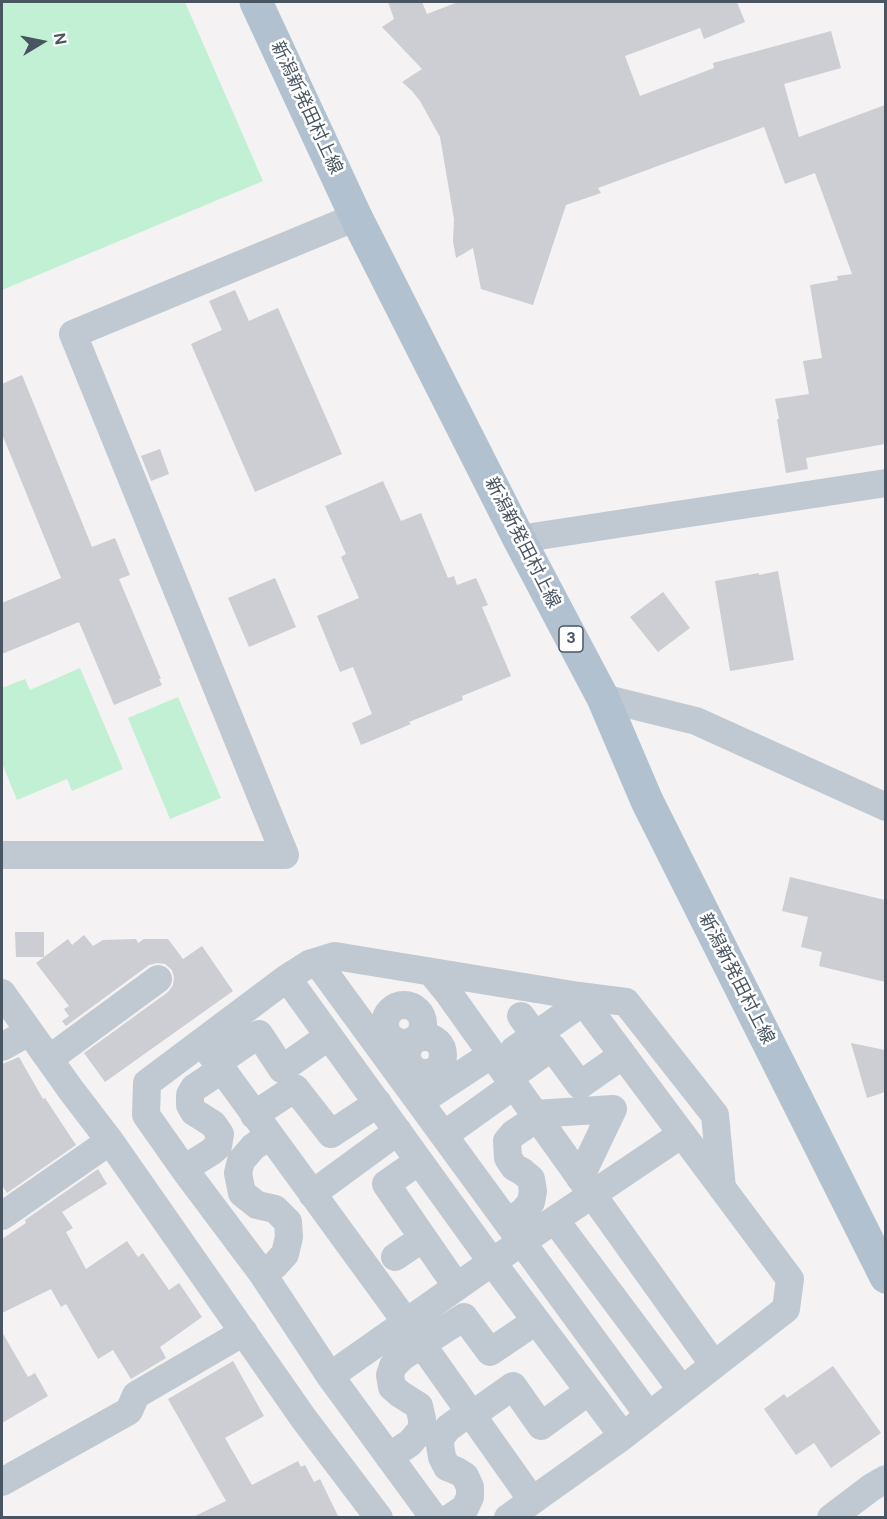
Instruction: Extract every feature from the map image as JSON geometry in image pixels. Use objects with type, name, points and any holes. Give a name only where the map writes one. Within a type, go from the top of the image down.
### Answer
[{"type":"main road","name":"新潟新発田村上線","points":[[256,2],[357,217],[519,539],[603,698],[647,801],[885,1277]]},
{"type":"street","points":[[2,855],[285,855],[73,334],[357,217]]},
{"type":"street","points":[[519,539],[885,483]]},
{"type":"street","points":[[603,698],[696,721],[885,807]]},
{"type":"street","points":[[184,1169],[218,1146],[220,1134],[213,1124],[194,1112],[190,1105],[190,1095],[213,1058],[287,978],[309,964],[335,956],[581,999],[626,1002],[715,1115],[722,1188]]},
{"type":"street","points":[[317,962],[649,1416]]},
{"type":"street","points":[[431,972],[714,1365]]},
{"type":"street","points":[[287,978],[492,1262],[623,1436]]},
{"type":"street","points":[[49,1059],[158,979]]},
{"type":"street","points":[[2,993],[110,1141],[304,1419],[379,1518]]},
{"type":"street","points":[[419,1013],[449,994]]},
{"type":"street","points":[[581,999],[528,1025],[503,1070],[460,1108],[503,1070],[552,1047],[580,1085],[623,1055]]},
{"type":"street","points":[[508,1518],[623,1436],[786,1309],[790,1279],[581,999]]},
{"type":"street","points":[[440,1043],[470,1024]]},
{"type":"street","points":[[2,1047],[29,1032]]},
{"type":"street","points":[[329,1036],[282,1069],[260,1034],[213,1058],[147,1083],[146,1115],[262,1274],[330,1376],[434,1518]]},
{"type":"street","points":[[213,1058],[414,1333],[532,1500]]},
{"type":"street","points":[[262,1274],[285,1254],[289,1237],[288,1222],[275,1209],[257,1205],[242,1193],[238,1173],[241,1161],[253,1147],[262,1126],[295,1088],[331,1134],[378,1103]]},
{"type":"street","points":[[389,1457],[410,1443],[422,1429],[419,1406],[392,1387],[390,1375],[393,1366],[402,1357],[414,1333],[457,1287],[492,1262],[515,1232],[523,1212],[531,1202],[533,1191],[531,1179],[514,1167],[508,1158],[507,1141],[536,1116],[613,1109],[586,1186]]},
{"type":"street","points":[[312,1194],[398,1131]]},
{"type":"street","points":[[515,1232],[555,1220],[586,1186],[682,1134]]},
{"type":"street","points":[[2,1216],[110,1141]]},
{"type":"street","points":[[419,1161],[386,1184],[457,1287]]},
{"type":"street","points":[[555,1220],[682,1390]]},
{"type":"street","points":[[394,1257],[423,1238]]},
{"type":"street","points":[[330,1376],[414,1333],[464,1317],[490,1352],[536,1321]]},
{"type":"street","points":[[2,1482],[129,1411],[136,1395],[244,1332]]},
{"type":"street","points":[[450,1518],[465,1508],[470,1497],[470,1486],[465,1476],[447,1467],[442,1457],[441,1437],[448,1428],[513,1386],[541,1426],[589,1391]]},
{"type":"street","points":[[831,1518],[885,1479]]},
{"type":"green space","points":[[2,2],[185,2],[263,181],[2,290]]},
{"type":"green space","points":[[80,668],[123,769],[72,791],[67,779],[17,800],[2,763],[2,688],[25,679],[30,690]]},
{"type":"green space","points":[[178,697],[221,798],[170,819],[128,718]]},
{"type":"building","points":[[388,2],[422,2],[427,14],[458,2],[737,2],[745,22],[704,39],[700,28],[625,56],[640,96],[714,68],[713,63],[831,31],[841,68],[784,84],[799,137],[885,105],[885,444],[806,458],[808,469],[786,473],[775,399],[809,394],[803,361],[822,358],[810,285],[838,280],[837,276],[852,274],[815,173],[785,184],[764,127],[598,188],[601,193],[566,205],[533,305],[481,289],[473,248],[456,258],[453,241],[454,219],[440,137],[420,101],[402,82],[422,69],[382,27],[394,19]]},
{"type":"building","points":[[235,290],[249,321],[278,308],[342,454],[255,492],[191,344],[222,330],[209,301]]},
{"type":"building","points":[[22,375],[92,547],[115,538],[130,575],[119,579],[161,679],[159,679],[162,685],[114,705],[79,622],[2,654],[2,603],[61,578],[2,434],[2,384]]},
{"type":"building","points":[[160,449],[169,474],[151,481],[141,456]]},
{"type":"building","points":[[383,481],[401,521],[421,513],[448,578],[454,576],[457,585],[476,578],[488,605],[482,607],[511,676],[462,696],[463,700],[361,745],[352,723],[372,714],[353,667],[340,672],[317,616],[359,598],[341,557],[346,554],[325,506]]},
{"type":"building","points":[[778,571],[794,660],[730,671],[715,581]]},
{"type":"building","points":[[275,578],[296,627],[249,647],[228,598]]},
{"type":"building","points":[[663,592],[690,628],[658,652],[630,617]]},
{"type":"building","points":[[790,877],[885,900],[885,982],[819,966],[822,952],[801,947],[808,917],[782,911]]},
{"type":"building","points":[[15,932],[44,932],[44,957],[16,957]]},
{"type":"building","points":[[84,935],[93,946],[103,940],[136,939],[138,943],[144,939],[168,939],[183,959],[202,946],[233,991],[105,1082],[84,1053],[168,992],[173,985],[174,977],[172,970],[165,964],[149,965],[66,1026],[62,1021],[69,1016],[64,1009],[69,1006],[36,963],[68,939],[72,945]]},
{"type":"building","points":[[851,1043],[885,1050],[885,1092],[867,1098]]},
{"type":"building","points":[[19,1057],[43,1099],[45,1098],[76,1145],[7,1193],[2,1185],[2,1064]]},
{"type":"building","points":[[98,1169],[107,1184],[62,1212],[73,1228],[66,1232],[86,1269],[127,1241],[138,1257],[143,1253],[169,1290],[179,1283],[202,1317],[160,1347],[166,1358],[131,1379],[113,1350],[98,1359],[66,1304],[61,1307],[51,1289],[2,1313],[2,1239],[26,1223],[25,1220]]},
{"type":"building","points":[[2,1332],[28,1377],[35,1373],[48,1396],[2,1423]]},
{"type":"building","points":[[233,1361],[264,1416],[225,1438],[252,1485],[298,1461],[301,1467],[305,1465],[314,1482],[320,1479],[339,1518],[191,1518],[226,1501],[168,1399]]},
{"type":"building","points":[[833,1366],[881,1433],[831,1468],[814,1443],[796,1455],[764,1409],[784,1394],[787,1398]]}]
